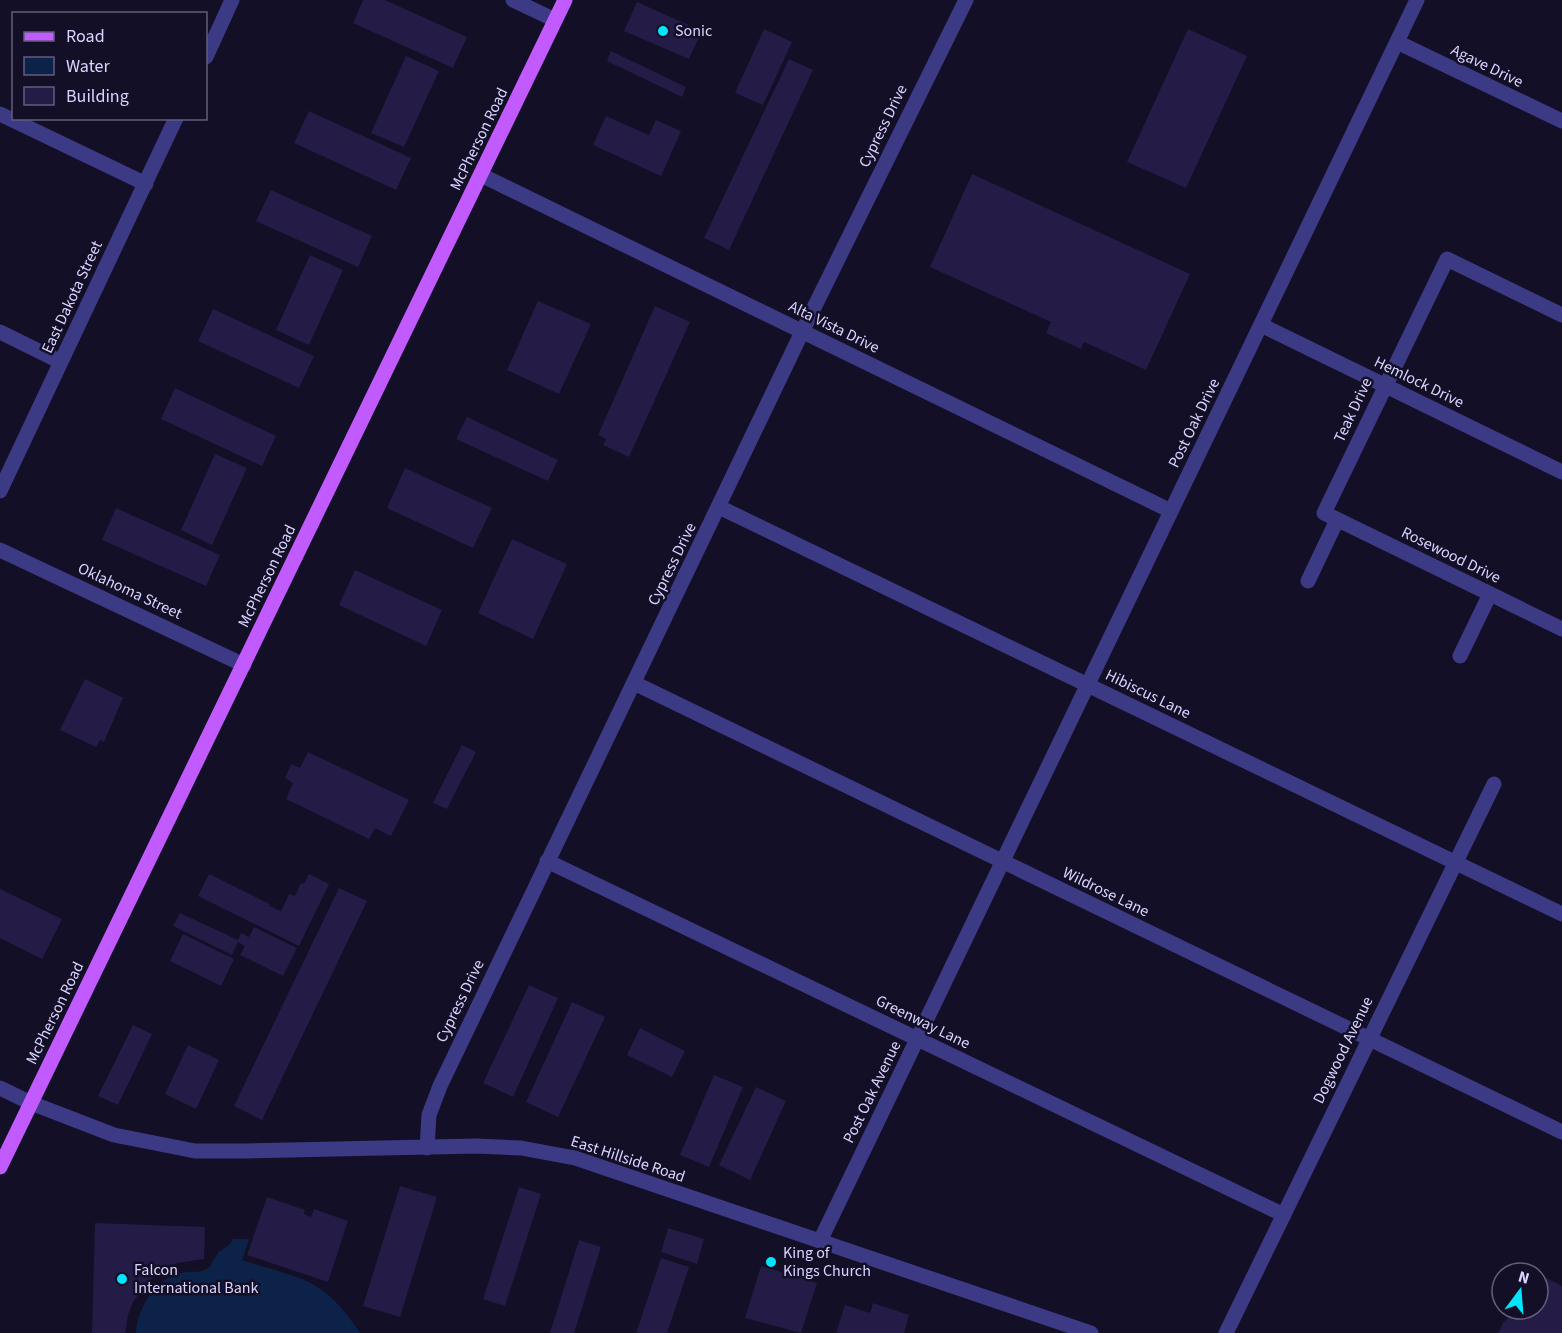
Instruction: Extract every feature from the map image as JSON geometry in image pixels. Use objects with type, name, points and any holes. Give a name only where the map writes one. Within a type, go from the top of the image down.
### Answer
[{"type":"main road","name":"McPherson Road","points":[[0,1167],[565,0]]},
{"type":"street","points":[[207,55],[232,0]]},
{"type":"street","points":[[513,0],[555,20]]},
{"type":"street","name":"Cypress Drive","points":[[427,1148],[429,1115],[440,1086],[802,332],[966,0]]},
{"type":"street","name":"Post Oak Drive","points":[[1002,862],[1417,0]]},
{"type":"street","name":"Agave Drive","points":[[1397,42],[1562,122]]},
{"type":"street","points":[[13,120],[146,184]]},
{"type":"street","name":"East Dakota Street","points":[[0,491],[175,120]]},
{"type":"street","name":"Alta Vista Drive","points":[[481,175],[1171,511]]},
{"type":"street","name":"Teak Drive","points":[[1308,581],[1331,516],[1385,385],[1447,259],[1562,315]]},
{"type":"street","name":"Hemlock Drive","points":[[1261,325],[1562,472]]},
{"type":"street","points":[[0,332],[61,362]]},
{"type":"street","name":"Hibiscus Lane","points":[[719,507],[1562,914]]},
{"type":"street","name":"Rosewood Drive","points":[[1331,516],[1562,629]]},
{"type":"street","name":"Oklahoma Street","points":[[0,550],[244,665]]},
{"type":"street","points":[[1460,656],[1490,594]]},
{"type":"street","name":"Wildrose Lane","points":[[634,683],[1562,1132]]},
{"type":"street","name":"Dogwood Avenue","points":[[1227,1333],[1494,783]]},
{"type":"street","name":"Greenway Lane","points":[[547,861],[1284,1215]]},
{"type":"street","name":"Post Oak Avenue","points":[[820,1241],[1002,862]]},
{"type":"street","name":"East Hillside Road","points":[[0,1088],[31,1103],[114,1135],[195,1150],[247,1152],[476,1146],[521,1148],[575,1158],[1091,1333]]},
{"type":"water","points":[[233,1239],[249,1239],[242,1260],[299,1278],[321,1289],[340,1306],[360,1333],[136,1333],[144,1304],[156,1288],[172,1276],[207,1269],[219,1252]]},
{"type":"building","points":[[363,0],[385,0],[467,37],[453,68],[353,23]]},
{"type":"building","name":"Sonic","points":[[637,2],[702,31],[689,59],[624,31]]},
{"type":"building","points":[[764,29],[792,42],[763,105],[735,93]]},
{"type":"building","points":[[1188,29],[1247,56],[1186,188],[1127,162]]},
{"type":"building","points":[[611,51],[686,87],[682,97],[607,61]]},
{"type":"building","points":[[406,56],[439,71],[404,147],[371,133]]},
{"type":"building","points":[[789,59],[813,70],[729,250],[704,238]]},
{"type":"building","points":[[309,111],[411,158],[396,190],[294,143]]},
{"type":"building","points":[[606,116],[649,135],[656,120],[681,131],[661,176],[593,145]]},
{"type":"building","points":[[972,174],[1190,274],[1146,370],[1084,342],[1081,349],[1046,333],[1051,322],[930,267]]},
{"type":"building","points":[[271,190],[372,236],[358,267],[256,221]]},
{"type":"building","points":[[310,255],[343,270],[309,345],[276,330]]},
{"type":"building","points":[[538,301],[591,324],[559,394],[507,370]]},
{"type":"building","points":[[655,306],[690,322],[629,457],[603,445],[606,439],[598,435]]},
{"type":"building","points":[[213,309],[314,356],[299,388],[198,341]]},
{"type":"building","points":[[175,388],[276,436],[262,466],[161,419]]},
{"type":"building","points":[[467,417],[558,460],[548,481],[456,439]]},
{"type":"building","points":[[215,454],[247,468],[212,545],[181,530]]},
{"type":"building","points":[[405,468],[492,508],[473,548],[387,508]]},
{"type":"building","points":[[116,508],[220,555],[206,586],[102,540]]},
{"type":"building","points":[[512,539],[567,564],[533,639],[478,613]]},
{"type":"building","points":[[355,570],[442,610],[426,646],[339,605]]},
{"type":"building","points":[[85,679],[123,698],[104,742],[100,740],[96,747],[60,730]]},
{"type":"building","points":[[462,745],[476,752],[447,809],[433,803]]},
{"type":"building","points":[[308,752],[409,800],[391,836],[375,828],[369,839],[286,799],[293,783],[285,778],[291,764],[300,768]]},
{"type":"building","points":[[209,874],[281,911],[289,894],[295,896],[301,883],[304,884],[309,874],[329,884],[299,946],[198,896]]},
{"type":"building","points":[[339,888],[367,901],[262,1120],[234,1106]]},
{"type":"building","points":[[0,889],[62,919],[42,959],[0,938]]},
{"type":"building","points":[[180,913],[238,940],[241,933],[249,937],[254,927],[297,948],[283,976],[240,955],[245,946],[238,942],[232,955],[173,926]]},
{"type":"building","points":[[183,934],[234,959],[221,986],[170,961]]},
{"type":"building","points":[[529,985],[558,998],[513,1097],[483,1083]]},
{"type":"building","points":[[572,1002],[605,1017],[558,1117],[526,1102]]},
{"type":"building","points":[[133,1025],[152,1034],[118,1105],[98,1096]]},
{"type":"building","points":[[640,1028],[685,1051],[672,1077],[627,1055]]},
{"type":"building","points":[[188,1045],[219,1060],[196,1109],[165,1094]]},
{"type":"building","points":[[714,1075],[743,1087],[709,1167],[680,1155]]},
{"type":"building","points":[[756,1087],[786,1101],[750,1180],[719,1165]]},
{"type":"building","points":[[400,1186],[437,1197],[400,1317],[363,1306]]},
{"type":"building","points":[[519,1187],[541,1194],[505,1306],[483,1299]]},
{"type":"building","points":[[267,1197],[305,1210],[304,1214],[311,1217],[314,1209],[348,1221],[328,1282],[247,1255]]},
{"type":"building","name":"Falcon International Bank","points":[[95,1223],[205,1227],[204,1259],[177,1263],[159,1272],[149,1281],[133,1302],[125,1333],[92,1333]]},
{"type":"building","points":[[668,1228],[704,1239],[697,1264],[661,1252]]},
{"type":"building","points":[[579,1240],[601,1247],[574,1333],[550,1333]]},
{"type":"building","points":[[661,1258],[689,1267],[667,1333],[636,1333]]},
{"type":"building","points":[[761,1266],[817,1283],[801,1333],[745,1318]]},
{"type":"building","points":[[1550,1280],[1562,1286],[1562,1333],[1498,1333],[1505,1321],[1550,1321]]},
{"type":"building","points":[[873,1303],[909,1315],[904,1333],[836,1333],[845,1305],[870,1313]]},
{"type":"place","name":"Sonic","points":[[663,31]]},
{"type":"place","name":"King of Kings Church","points":[[771,1262]]},
{"type":"place","name":"Falcon International Bank","points":[[122,1279]]}]
